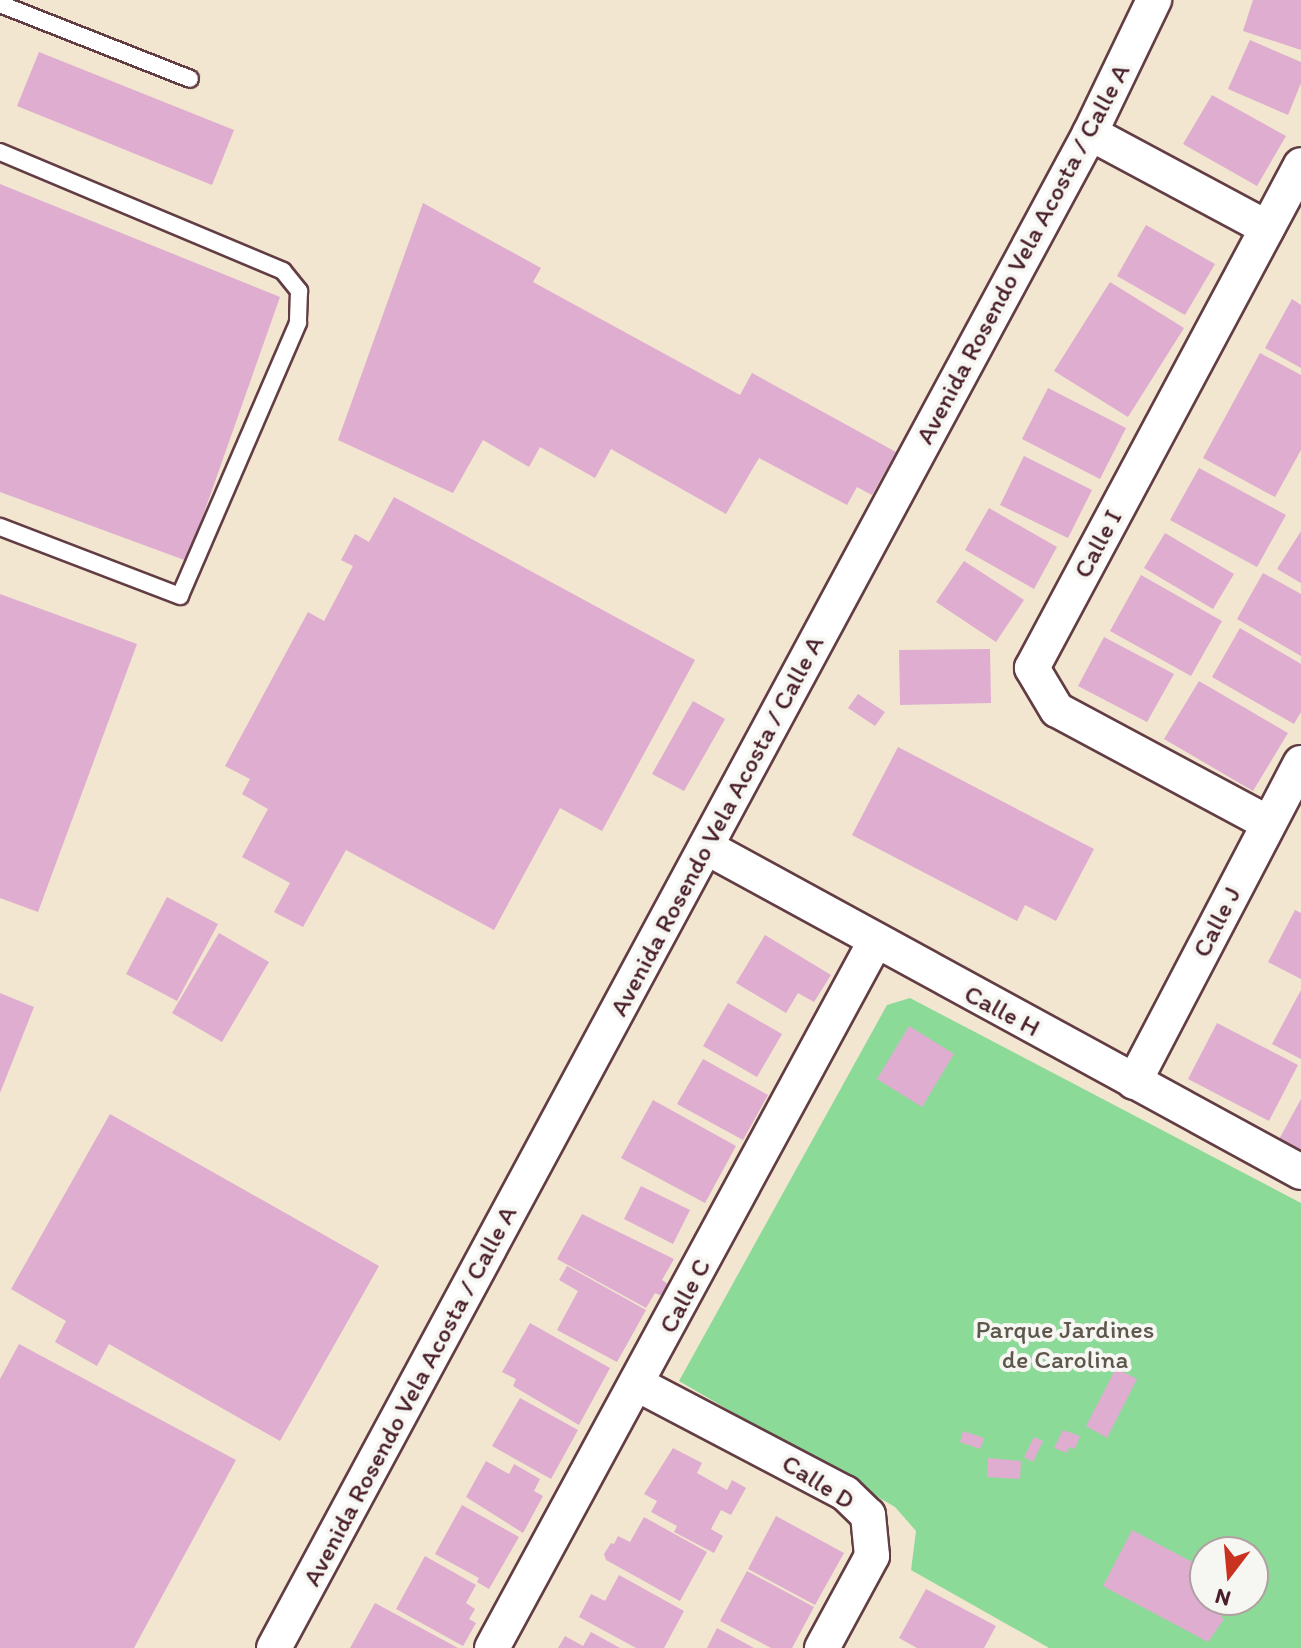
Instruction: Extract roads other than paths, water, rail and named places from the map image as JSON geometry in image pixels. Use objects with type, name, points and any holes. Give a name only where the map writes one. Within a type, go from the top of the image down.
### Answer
[{"type":"street","name":"Avenida Rosendo Vela Acosta / Calle A","points":[[274,1648],[1090,133],[1154,0]]},
{"type":"street","points":[[1090,133],[1267,228]]},
{"type":"street","name":"Calle I","points":[[1268,823],[1057,710],[1032,668],[1301,165]]},
{"type":"street","name":"Calle J","points":[[1134,1082],[1301,763]]},
{"type":"street","name":"Calle H","points":[[706,847],[1301,1172]]},
{"type":"street","name":"Calle C","points":[[492,1648],[875,942]]},
{"type":"street","name":"Calle D","points":[[637,1384],[845,1493],[868,1515],[872,1556],[822,1648]]},
{"type":"lane","points":[[1,6],[190,79]]},
{"type":"lane","points":[[0,152],[283,271],[299,291],[298,323],[180,596],[0,527]]},
{"type":"park label","name":"Parque Jardines de Carolina","points":[[1065,1345]]}]
